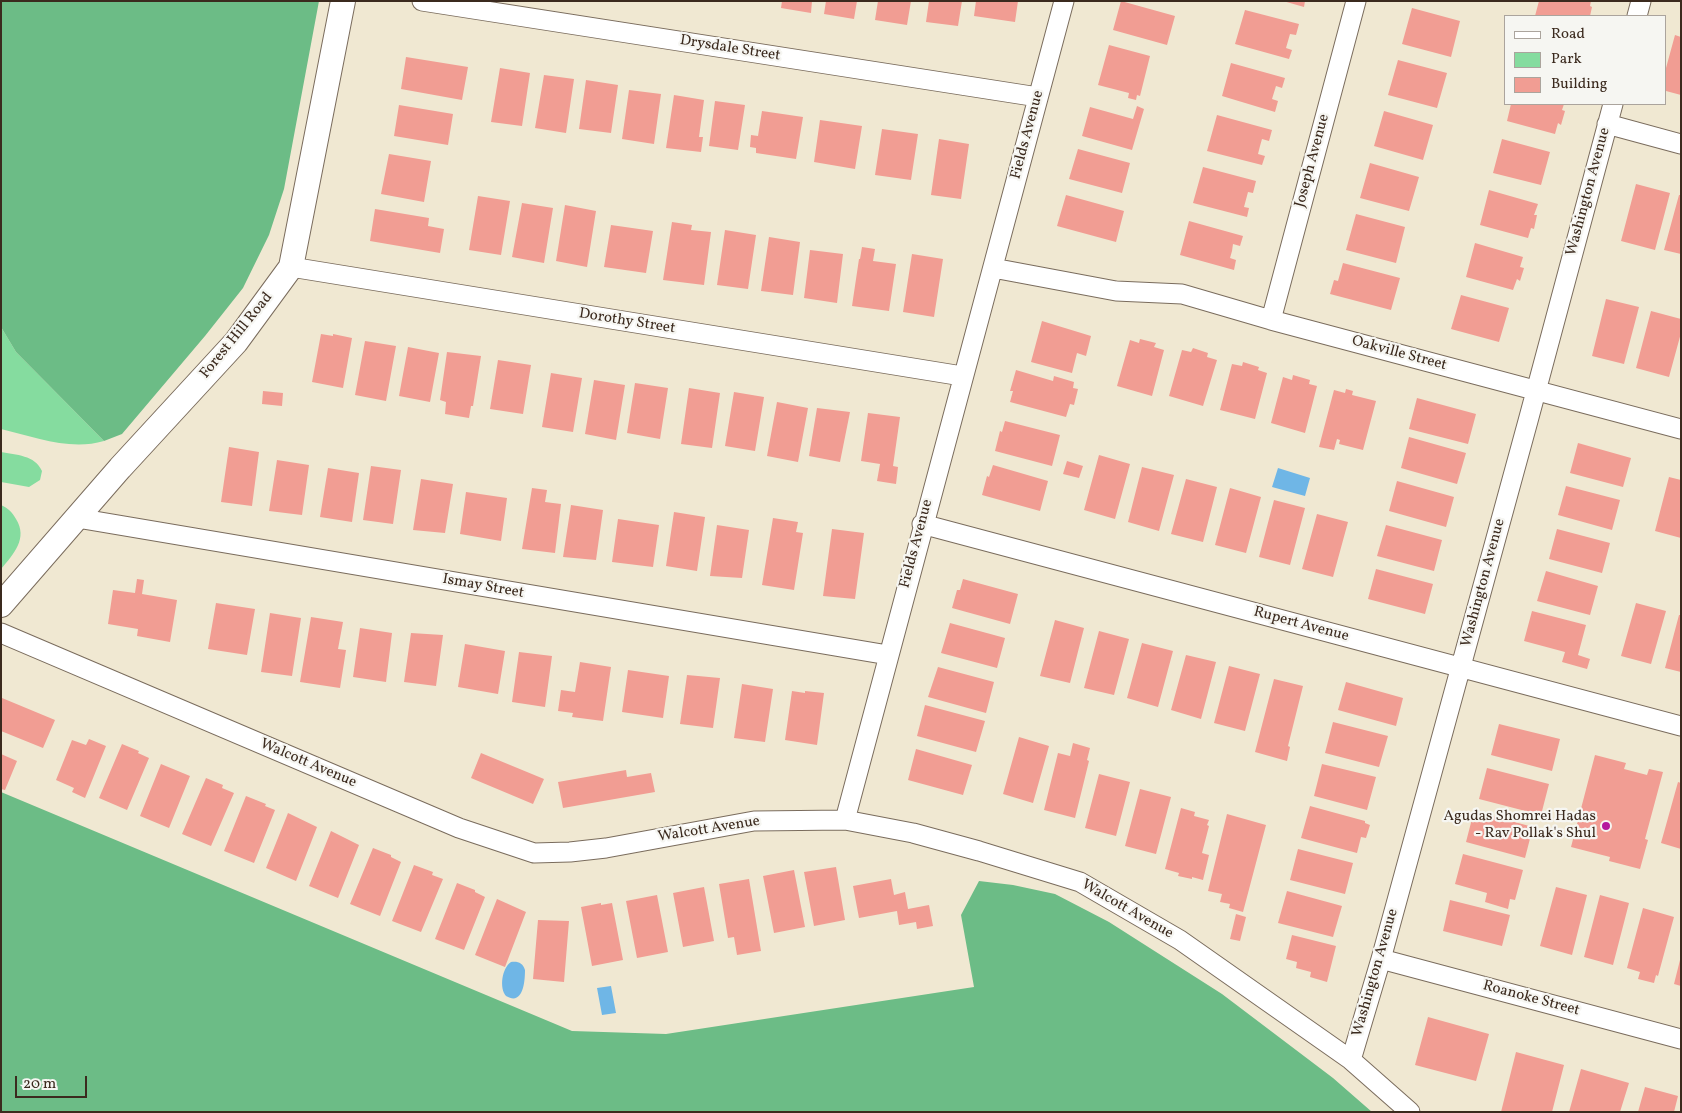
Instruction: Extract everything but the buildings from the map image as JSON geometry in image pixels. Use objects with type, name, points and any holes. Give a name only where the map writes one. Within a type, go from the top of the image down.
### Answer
[{"type":"street","name":"Forest Hill Road","points":[[1,604],[120,468],[236,342],[291,267],[343,1]]},
{"type":"street","name":"Drysdale Street","points":[[422,1],[1038,97]]},
{"type":"street","name":"Fields Avenue","points":[[845,820],[922,524],[1064,1]]},
{"type":"street","name":"Joseph Avenue","points":[[1271,320],[1356,1]]},
{"type":"street","points":[[1636,15],[1641,1]]},
{"type":"street","name":"Washington Avenue","points":[[1351,1060],[1381,959],[1537,391],[1613,105]]},
{"type":"street","points":[[1607,124],[1681,144]]},
{"type":"street","name":"Dorothy Street","points":[[291,267],[962,376]]},
{"type":"street","name":"Oakville Street","points":[[993,268],[1116,291],[1182,294],[1271,320],[1681,429]]},
{"type":"street","name":"Ismay Street","points":[[77,518],[888,655]]},
{"type":"street","name":"Rupert Avenue","points":[[922,524],[1681,726]]},
{"type":"street","name":"Walcott Avenue","points":[[1,633],[450,824],[534,853],[606,848],[754,821],[845,820],[932,838],[1080,882],[1180,940],[1351,1060],[1410,1112]]},
{"type":"street","name":"Roanoke Street","points":[[1381,959],[1681,1039]]},
{"type":"green space","points":[[1,1],[319,1],[284,189],[269,235],[243,288],[205,336],[122,434],[104,441],[16,352],[1,327]]},
{"type":"green space","points":[[1,327],[16,352],[104,441],[91,444],[65,444],[1,429]]},
{"type":"green space","points":[[1,452],[24,457],[35,462],[42,471],[40,480],[29,487],[1,482]]},
{"type":"green space","points":[[1,505],[13,514],[21,533],[15,552],[1,569]]},
{"type":"green space","points":[[1,792],[572,1031],[666,1034],[974,987],[961,915],[979,881],[1013,885],[1055,894],[1109,922],[1222,994],[1333,1078],[1372,1112],[1,1112]]},
{"type":"water","points":[[1278,468],[1310,478],[1305,496],[1272,487]]},
{"type":"water","points":[[511,962],[520,963],[525,970],[522,991],[516,998],[506,996],[502,983],[505,969]]},
{"type":"water","points":[[611,986],[616,1013],[602,1015],[597,988]]},
{"type":"place","name":"Agudas Shomrei Hadas - Rav Pollak's Shul","points":[[1606,826]]}]
